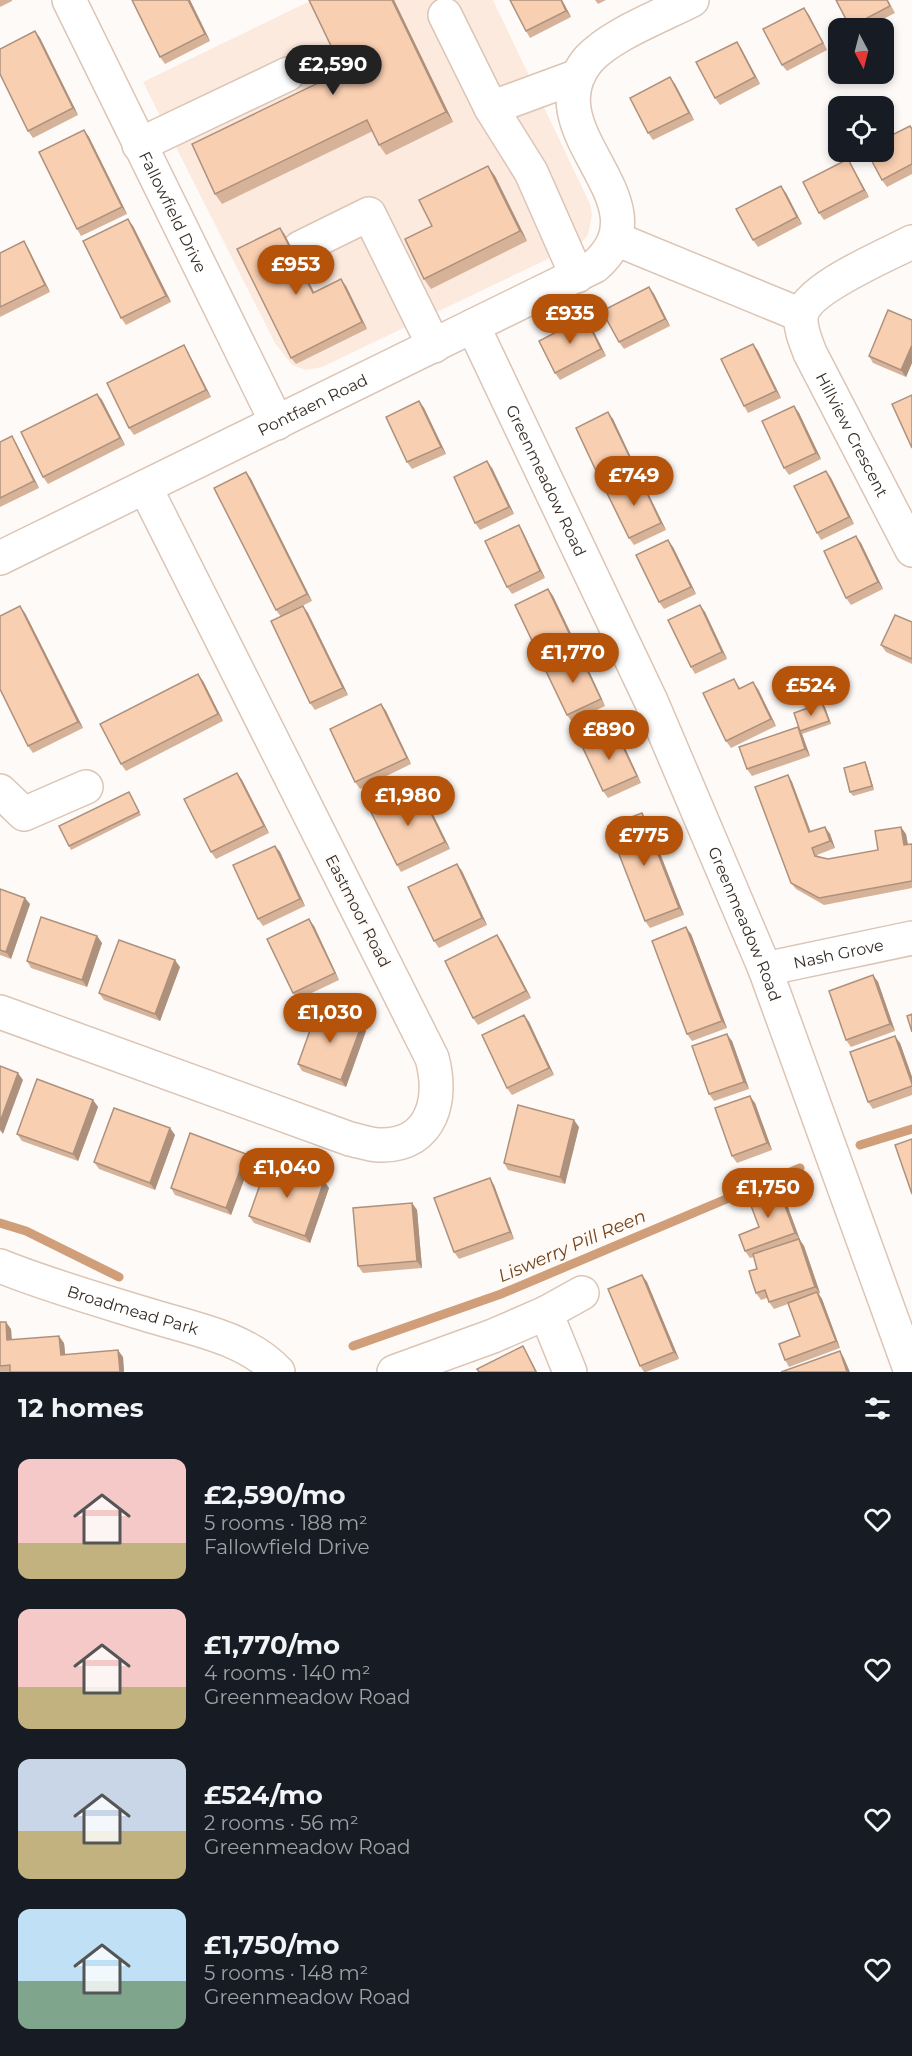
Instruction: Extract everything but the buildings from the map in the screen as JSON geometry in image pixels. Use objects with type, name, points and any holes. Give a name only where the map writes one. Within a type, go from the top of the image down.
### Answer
[{"type":"street","name":"Fallowfield Drive","points":[[69,0],[277,423]]},
{"type":"street","points":[[692,0],[610,43],[589,60],[578,76],[574,94],[576,120],[614,198],[618,215],[616,239],[801,315],[814,297],[825,288],[912,242]]},
{"type":"street","points":[[445,15],[491,108],[531,172],[577,276]]},
{"type":"street","points":[[139,145],[288,74]]},
{"type":"street","points":[[491,108],[578,76]]},
{"type":"street","points":[[300,248],[369,214],[434,346]]},
{"type":"street","name":"Pontfaen Road","points":[[0,558],[577,276],[603,258],[616,239]]},
{"type":"street","name":"Hillview Crescent","points":[[801,315],[801,325],[810,353],[912,550]]},
{"type":"street","name":"Greenmeadow Road","points":[[473,327],[651,701],[765,969],[911,1372]]},
{"type":"street","name":"Eastmoor Road","points":[[0,1012],[350,1139],[382,1146],[405,1141],[421,1130],[433,1113],[438,1092],[432,1058],[145,487]]},
{"type":"street","points":[[0,791],[24,814],[86,787]]},
{"type":"street","name":"Nash Grove","points":[[765,969],[912,938]]},
{"type":"street","name":"Broadmead Park","points":[[0,1266],[39,1281],[226,1340],[272,1365]]},
{"type":"street","points":[[394,1372],[493,1336],[546,1313],[582,1293]]},
{"type":"street","points":[[546,1313],[570,1372]]},
{"type":"shaded area","points":[[312,0],[493,0],[590,204],[592,215],[588,235],[581,243],[322,367],[306,370],[292,365],[275,343],[143,82]]},
{"type":"waterway","points":[[860,1145],[912,1129]]},
{"type":"waterway","name":"Liswerry Pill Reen","points":[[353,1346],[501,1294],[800,1168]]},
{"type":"waterway","points":[[0,1223],[26,1231],[119,1277]]}]
